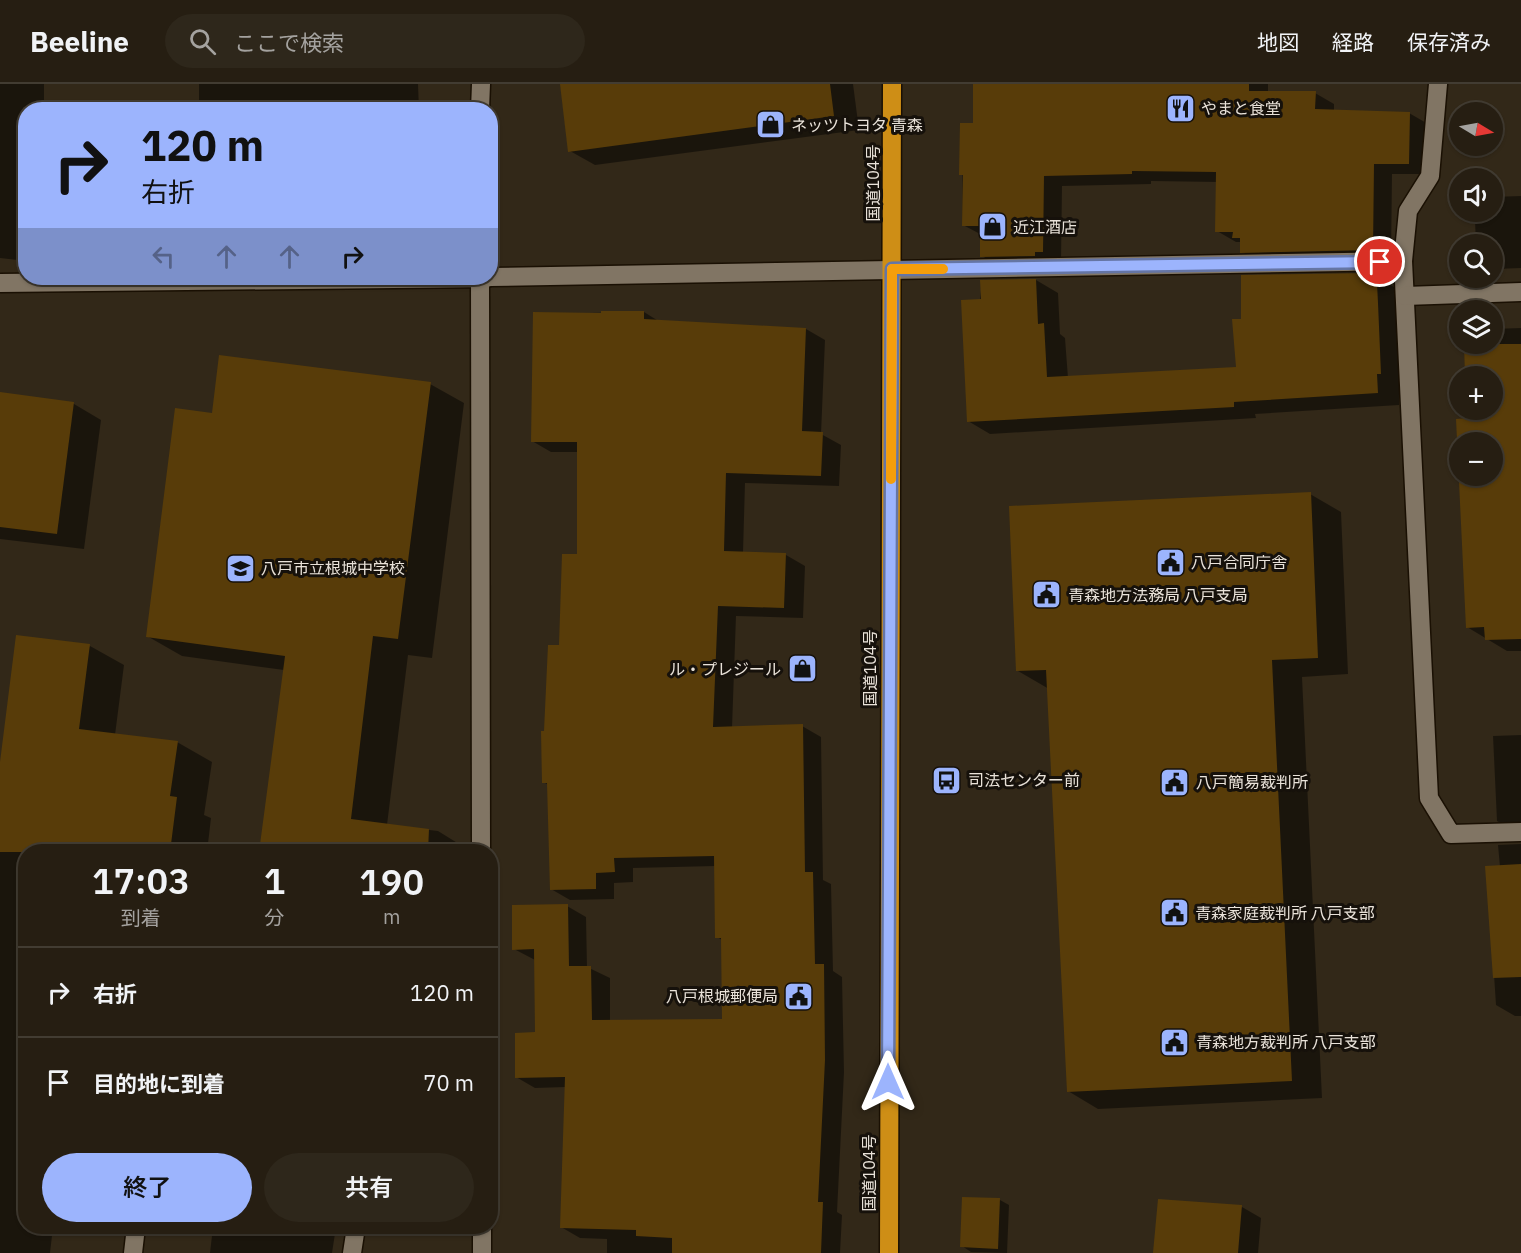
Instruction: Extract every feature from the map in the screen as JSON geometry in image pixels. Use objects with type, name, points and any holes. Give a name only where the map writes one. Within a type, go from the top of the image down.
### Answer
[{"type":"highway","name":"国道104号","points":[[888,1253],[892,84]]},
{"type":"street","points":[[480,102],[481,84]]},
{"type":"street","points":[[1438,84],[1430,176],[1407,212],[1403,261],[1429,798],[1450,834],[1521,832]]},
{"type":"street","points":[[498,278],[1403,261]]},
{"type":"street","points":[[0,284],[18,284]]},
{"type":"street","points":[[480,285],[481,844]]},
{"type":"street","points":[[1405,296],[1521,292]]},
{"type":"street","points":[[133,1253],[135,1234]]},
{"type":"street","points":[[352,1253],[355,1234]]},
{"type":"street","points":[[482,1234],[482,1253]]},
{"type":"building","points":[[560,84],[830,84],[834,116],[568,152]]},
{"type":"building","points":[[973,84],[1249,84],[1249,91],[1316,91],[1315,109],[1410,112],[1409,164],[1374,164],[1373,250],[1240,253],[1240,238],[1232,238],[1233,232],[1215,232],[1216,172],[1132,171],[1132,174],[1044,176],[1043,252],[1035,252],[1035,256],[980,257],[980,226],[962,226],[963,175],[959,175],[960,123],[973,123]]},
{"type":"building","points":[[1372,273],[1372,283],[1377,283],[1381,374],[1377,374],[1378,393],[1234,402],[1234,407],[967,422],[961,300],[981,299],[980,280],[1036,279],[1038,324],[1044,323],[1047,377],[1236,367],[1232,319],[1241,319],[1241,275]]},
{"type":"building","points":[[601,311],[644,311],[644,319],[806,328],[802,431],[823,432],[821,476],[726,473],[724,551],[786,553],[784,608],[718,606],[713,727],[803,724],[805,872],[813,872],[815,964],[824,964],[825,1060],[818,1202],[823,1202],[821,1253],[672,1253],[672,1238],[636,1236],[636,1230],[560,1228],[565,1077],[515,1078],[515,1033],[535,1032],[534,949],[512,950],[512,905],[568,904],[569,966],[591,966],[592,1020],[722,1019],[721,938],[715,938],[714,856],[614,858],[615,872],[596,873],[596,889],[550,890],[547,783],[542,783],[541,731],[544,731],[548,645],[559,645],[562,554],[577,554],[577,442],[531,442],[533,312],[601,313]]},
{"type":"building","points":[[1503,344],[1521,344],[1521,639],[1485,640],[1484,627],[1466,628],[1459,486],[1503,486],[1503,432],[1457,432],[1456,420],[1503,420],[1503,366],[1465,366],[1464,354],[1503,354]]},
{"type":"building","points":[[219,355],[431,382],[398,639],[373,636],[351,819],[429,829],[428,844],[260,844],[285,656],[146,637],[175,408],[212,413]]},
{"type":"building","points":[[0,392],[74,402],[57,534],[0,527]]},
{"type":"building","points":[[1311,492],[1318,658],[1272,660],[1292,1081],[1067,1092],[1046,670],[1016,671],[1009,506]]},
{"type":"building","points":[[16,635],[90,644],[79,729],[178,741],[170,796],[177,797],[171,844],[18,844],[18,852],[0,852],[0,762]]},
{"type":"building","points":[[1521,864],[1521,977],[1493,978],[1485,866]]},
{"type":"building","points":[[962,1197],[1000,1198],[998,1249],[960,1247]]},
{"type":"building","points":[[1158,1199],[1242,1205],[1238,1253],[1153,1253]]},
{"type":"slow traffic","points":[[891,479],[892,269],[943,269]]},
{"type":"place","name":"やまと食堂","points":[[1180,108]]},
{"type":"place","name":"ネッツトヨタ 青森","points":[[770,125]]},
{"type":"place","name":"近江酒店","points":[[992,227]]},
{"type":"place","name":"八戸合同庁舎","points":[[1170,562]]},
{"type":"place","name":"八戸市立根城中学校","points":[[240,568]]},
{"type":"place","name":"青森地方法務局 八戸支局","points":[[1047,595]]},
{"type":"place","name":"ル・プレジール","points":[[802,669]]},
{"type":"place","name":"司法センター前","points":[[947,780]]},
{"type":"place","name":"八戸簡易裁判所","points":[[1175,782]]},
{"type":"place","name":"青森家庭裁判所 八戸支部","points":[[1174,913]]},
{"type":"place","name":"八戸根城郵便局","points":[[799,996]]},
{"type":"place","name":"青森地方裁判所 八戸支部","points":[[1175,1042]]},
{"type":"route","points":[[888,1082],[892,269],[1380,262]]}]
